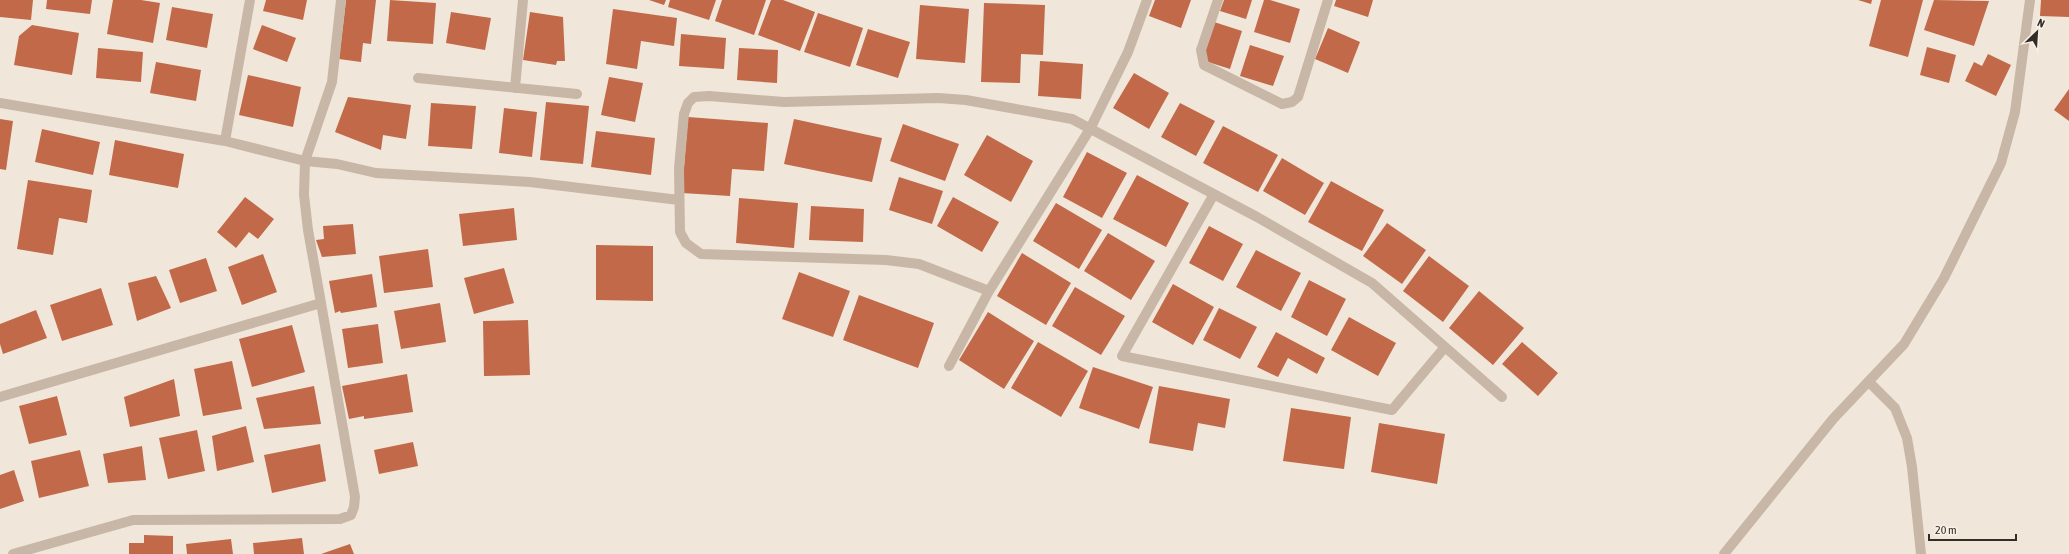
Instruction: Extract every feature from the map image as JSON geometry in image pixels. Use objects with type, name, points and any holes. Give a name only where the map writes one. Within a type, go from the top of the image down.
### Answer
[{"type":"street","points":[[225,141],[250,0]]},
{"type":"street","points":[[13,554],[133,520],[340,519],[351,515],[355,497],[308,230],[304,195],[305,161],[332,82],[341,0]]},
{"type":"street","points":[[515,88],[523,0]]},
{"type":"street","points":[[949,366],[989,291],[1090,129],[1128,52],[1147,0]]},
{"type":"street","points":[[1218,0],[1201,50],[1204,65],[1282,104],[1287,104],[1298,97],[1328,0]]},
{"type":"street","points":[[1724,554],[1833,419],[1904,344],[1944,278],[2001,163],[2015,112],[2030,0]]},
{"type":"street","points":[[418,78],[577,94]]},
{"type":"street","points":[[989,291],[919,264],[886,260],[701,254],[686,243],[680,232],[679,200],[684,114],[688,102],[694,97],[709,96],[784,102],[938,98],[966,100],[1072,119],[1214,194],[1372,283],[1502,397]]},
{"type":"street","points":[[0,103],[225,141],[305,161],[337,164],[376,173],[530,182],[679,200]]},
{"type":"street","points":[[1214,194],[1122,356],[1392,410],[1445,348]]},
{"type":"street","points":[[0,396],[321,303]]},
{"type":"street","points":[[1868,382],[1895,408],[1907,438],[1915,490],[1921,554]]},
{"type":"building","points":[[0,0],[33,0],[31,20],[0,17]]},
{"type":"building","points":[[47,0],[92,0],[90,14],[46,9]]},
{"type":"building","points":[[113,0],[141,0],[160,3],[153,43],[107,34]]},
{"type":"building","points":[[266,0],[307,0],[303,20],[263,11]]},
{"type":"building","points":[[346,0],[376,0],[371,44],[363,43],[361,62],[339,59]]},
{"type":"building","points":[[390,0],[436,3],[433,44],[387,41]]},
{"type":"building","points":[[649,0],[666,0],[664,5]]},
{"type":"building","points":[[670,0],[716,0],[709,20],[668,7]]},
{"type":"building","points":[[722,0],[766,0],[754,35],[715,21]]},
{"type":"building","points":[[771,0],[783,0],[815,12],[800,51],[758,35]]},
{"type":"building","points":[[1155,0],[1191,0],[1181,28],[1149,16]]},
{"type":"building","points":[[1224,0],[1252,0],[1246,19],[1220,11]]},
{"type":"building","points":[[1264,0],[1270,0],[1300,9],[1290,43],[1254,32]]},
{"type":"building","points":[[1336,0],[1373,0],[1368,17],[1334,6]]},
{"type":"building","points":[[1858,0],[1872,0],[1871,4]]},
{"type":"building","points":[[1881,0],[1923,0],[1908,57],[1869,46]]},
{"type":"building","points":[[1934,0],[1989,1],[1974,46],[1924,30]]},
{"type":"building","points":[[2041,0],[2069,0],[2069,17],[2040,16]]},
{"type":"building","points":[[984,3],[1045,5],[1043,55],[1021,54],[1020,83],[981,82]]},
{"type":"building","points":[[920,5],[969,9],[965,63],[916,59]]},
{"type":"building","points":[[172,7],[213,14],[207,48],[166,40]]},
{"type":"building","points":[[613,9],[677,18],[674,46],[641,41],[637,69],[606,64]]},
{"type":"building","points":[[451,12],[491,18],[485,50],[446,43]]},
{"type":"building","points":[[530,12],[563,17],[565,61],[557,61],[556,65],[523,60]]},
{"type":"building","points":[[818,13],[863,28],[850,67],[804,52]]},
{"type":"building","points":[[1214,22],[1242,31],[1230,69],[1202,60]]},
{"type":"building","points":[[32,25],[79,33],[72,75],[14,65],[19,36]]},
{"type":"building","points":[[262,25],[296,38],[287,62],[253,49]]},
{"type":"building","points":[[1328,28],[1360,42],[1348,73],[1315,59]]},
{"type":"building","points":[[868,29],[910,42],[898,78],[856,65]]},
{"type":"building","points":[[681,34],[726,38],[724,69],[679,66]]},
{"type":"building","points":[[1250,45],[1284,56],[1273,86],[1240,76]]},
{"type":"building","points":[[1927,47],[1956,55],[1949,83],[1920,75]]},
{"type":"building","points":[[98,48],[143,52],[141,82],[96,78]]},
{"type":"building","points":[[739,48],[778,50],[777,83],[737,80]]},
{"type":"building","points":[[1988,54],[2011,65],[1996,96],[1965,81],[1974,62],[1982,66]]},
{"type":"building","points":[[1040,61],[1083,64],[1081,99],[1038,96]]},
{"type":"building","points":[[156,62],[201,70],[196,101],[150,93]]},
{"type":"building","points":[[1134,73],[1169,93],[1149,129],[1113,108]]},
{"type":"building","points":[[248,75],[301,87],[293,127],[239,115]]},
{"type":"building","points":[[609,77],[643,83],[635,122],[601,115]]},
{"type":"building","points":[[2069,89],[2069,121],[2054,110]]},
{"type":"building","points":[[348,97],[411,105],[406,139],[383,135],[381,150],[335,132]]},
{"type":"building","points":[[546,102],[589,106],[583,164],[540,160]]},
{"type":"building","points":[[431,103],[476,106],[472,149],[428,146]]},
{"type":"building","points":[[1180,103],[1215,121],[1196,156],[1161,137]]},
{"type":"building","points":[[504,108],[537,112],[532,157],[499,153]]},
{"type":"building","points":[[688,117],[768,123],[764,171],[732,169],[730,196],[682,193]]},
{"type":"building","points":[[0,119],[13,121],[6,170],[0,169]]},
{"type":"building","points":[[794,119],[882,138],[872,182],[784,164]]},
{"type":"building","points":[[903,124],[959,144],[945,181],[890,161]]},
{"type":"building","points":[[1223,126],[1278,155],[1258,192],[1203,163]]},
{"type":"building","points":[[42,129],[100,142],[93,175],[35,162]]},
{"type":"building","points":[[596,131],[655,138],[651,175],[591,167]]},
{"type":"building","points":[[987,135],[1033,161],[1011,202],[964,175]]},
{"type":"building","points":[[115,140],[184,154],[178,188],[109,175]]},
{"type":"building","points":[[1087,152],[1127,173],[1102,218],[1063,197]]},
{"type":"building","points":[[1282,158],[1324,183],[1305,215],[1263,191]]},
{"type":"building","points":[[1137,175],[1189,203],[1166,247],[1113,219]]},
{"type":"building","points":[[899,177],[943,191],[932,224],[889,210]]},
{"type":"building","points":[[28,180],[92,190],[87,223],[59,218],[53,255],[17,249]]},
{"type":"building","points":[[1331,181],[1384,210],[1362,251],[1308,222]]},
{"type":"building","points":[[245,197],[274,219],[258,239],[249,232],[236,248],[217,232]]},
{"type":"building","points":[[953,197],[999,222],[982,252],[937,226]]},
{"type":"building","points":[[739,198],[798,203],[794,248],[736,243]]},
{"type":"building","points":[[1056,203],[1102,230],[1079,269],[1033,241]]},
{"type":"building","points":[[811,206],[864,209],[863,242],[809,240]]},
{"type":"building","points":[[514,208],[517,240],[463,246],[459,214]]},
{"type":"building","points":[[1387,223],[1426,250],[1402,284],[1363,256]]},
{"type":"building","points":[[353,224],[356,254],[322,257],[316,240],[324,239],[323,226]]},
{"type":"building","points":[[1209,226],[1243,244],[1223,281],[1189,263]]},
{"type":"building","points":[[1108,233],[1155,261],[1131,300],[1084,271]]},
{"type":"building","points":[[596,245],[653,246],[653,301],[596,300]]},
{"type":"building","points":[[428,249],[433,287],[384,293],[379,256]]},
{"type":"building","points":[[1256,250],[1301,273],[1281,311],[1236,287]]},
{"type":"building","points":[[1022,253],[1071,283],[1046,325],[997,296]]},
{"type":"building","points":[[263,254],[277,292],[242,305],[228,267]]},
{"type":"building","points":[[1429,256],[1469,286],[1443,322],[1403,291]]},
{"type":"building","points":[[206,258],[217,291],[180,303],[169,270]]},
{"type":"building","points":[[504,268],[514,303],[474,314],[464,278]]},
{"type":"building","points":[[799,272],[850,291],[833,337],[782,319]]},
{"type":"building","points":[[372,274],[377,307],[341,313],[340,311],[335,313],[329,281]]},
{"type":"building","points":[[156,276],[171,308],[137,321],[128,283]]},
{"type":"building","points":[[1309,280],[1346,299],[1327,336],[1291,317]]},
{"type":"building","points":[[1173,284],[1214,307],[1193,345],[1152,322]]},
{"type":"building","points":[[1075,287],[1125,316],[1101,355],[1052,326]]},
{"type":"building","points":[[101,288],[113,325],[62,341],[50,305]]},
{"type":"building","points":[[1479,291],[1524,328],[1493,365],[1449,328]]},
{"type":"building","points":[[859,295],[934,323],[918,368],[843,340]]},
{"type":"building","points":[[440,303],[446,342],[401,349],[394,311]]},
{"type":"building","points":[[1219,308],[1257,327],[1240,359],[1203,340]]},
{"type":"building","points":[[36,310],[47,338],[3,354],[0,344],[0,324]]},
{"type":"building","points":[[988,312],[1034,341],[1004,389],[959,360]]},
{"type":"building","points":[[1349,317],[1396,343],[1378,376],[1331,350]]},
{"type":"building","points":[[528,320],[530,375],[484,376],[483,321]]},
{"type":"building","points":[[378,324],[383,363],[348,368],[342,329]]},
{"type":"building","points":[[292,325],[305,372],[252,387],[239,339]]},
{"type":"building","points":[[1276,332],[1325,358],[1317,374],[1288,358],[1278,377],[1257,367]]},
{"type":"building","points":[[1038,342],[1088,371],[1061,417],[1011,388]]},
{"type":"building","points":[[1522,342],[1558,373],[1538,396],[1502,364]]},
{"type":"building","points":[[232,361],[242,409],[203,416],[194,369]]},
{"type":"building","points":[[1093,367],[1153,387],[1139,429],[1079,408]]},
{"type":"building","points":[[407,374],[413,412],[364,419],[364,416],[349,419],[342,386]]},
{"type":"building","points":[[174,379],[180,416],[130,427],[124,397]]},
{"type":"building","points":[[314,386],[321,424],[264,429],[256,398]]},
{"type":"building","points":[[1159,386],[1230,399],[1225,428],[1198,423],[1193,451],[1149,443]]},
{"type":"building","points":[[57,396],[67,435],[29,444],[19,406]]},
{"type":"building","points":[[1291,408],[1351,417],[1344,469],[1283,461]]},
{"type":"building","points":[[1379,423],[1445,434],[1437,484],[1371,472]]},
{"type":"building","points":[[246,426],[254,462],[217,471],[212,436]]},
{"type":"building","points":[[197,430],[205,471],[168,479],[159,438]]},
{"type":"building","points":[[413,442],[418,466],[379,474],[374,450]]},
{"type":"building","points":[[320,444],[326,481],[272,493],[264,455]]},
{"type":"building","points":[[142,446],[146,480],[108,483],[103,454]]},
{"type":"building","points":[[80,450],[89,486],[39,498],[31,461]]},
{"type":"building","points":[[14,470],[24,501],[0,509],[0,475]]},
{"type":"building","points":[[144,535],[173,536],[173,554],[129,554],[129,543],[144,543]]},
{"type":"building","points":[[302,538],[304,554],[254,554],[253,543]]},
{"type":"building","points":[[231,539],[233,554],[187,554],[186,544]]},
{"type":"building","points":[[350,544],[354,554],[321,554]]}]
